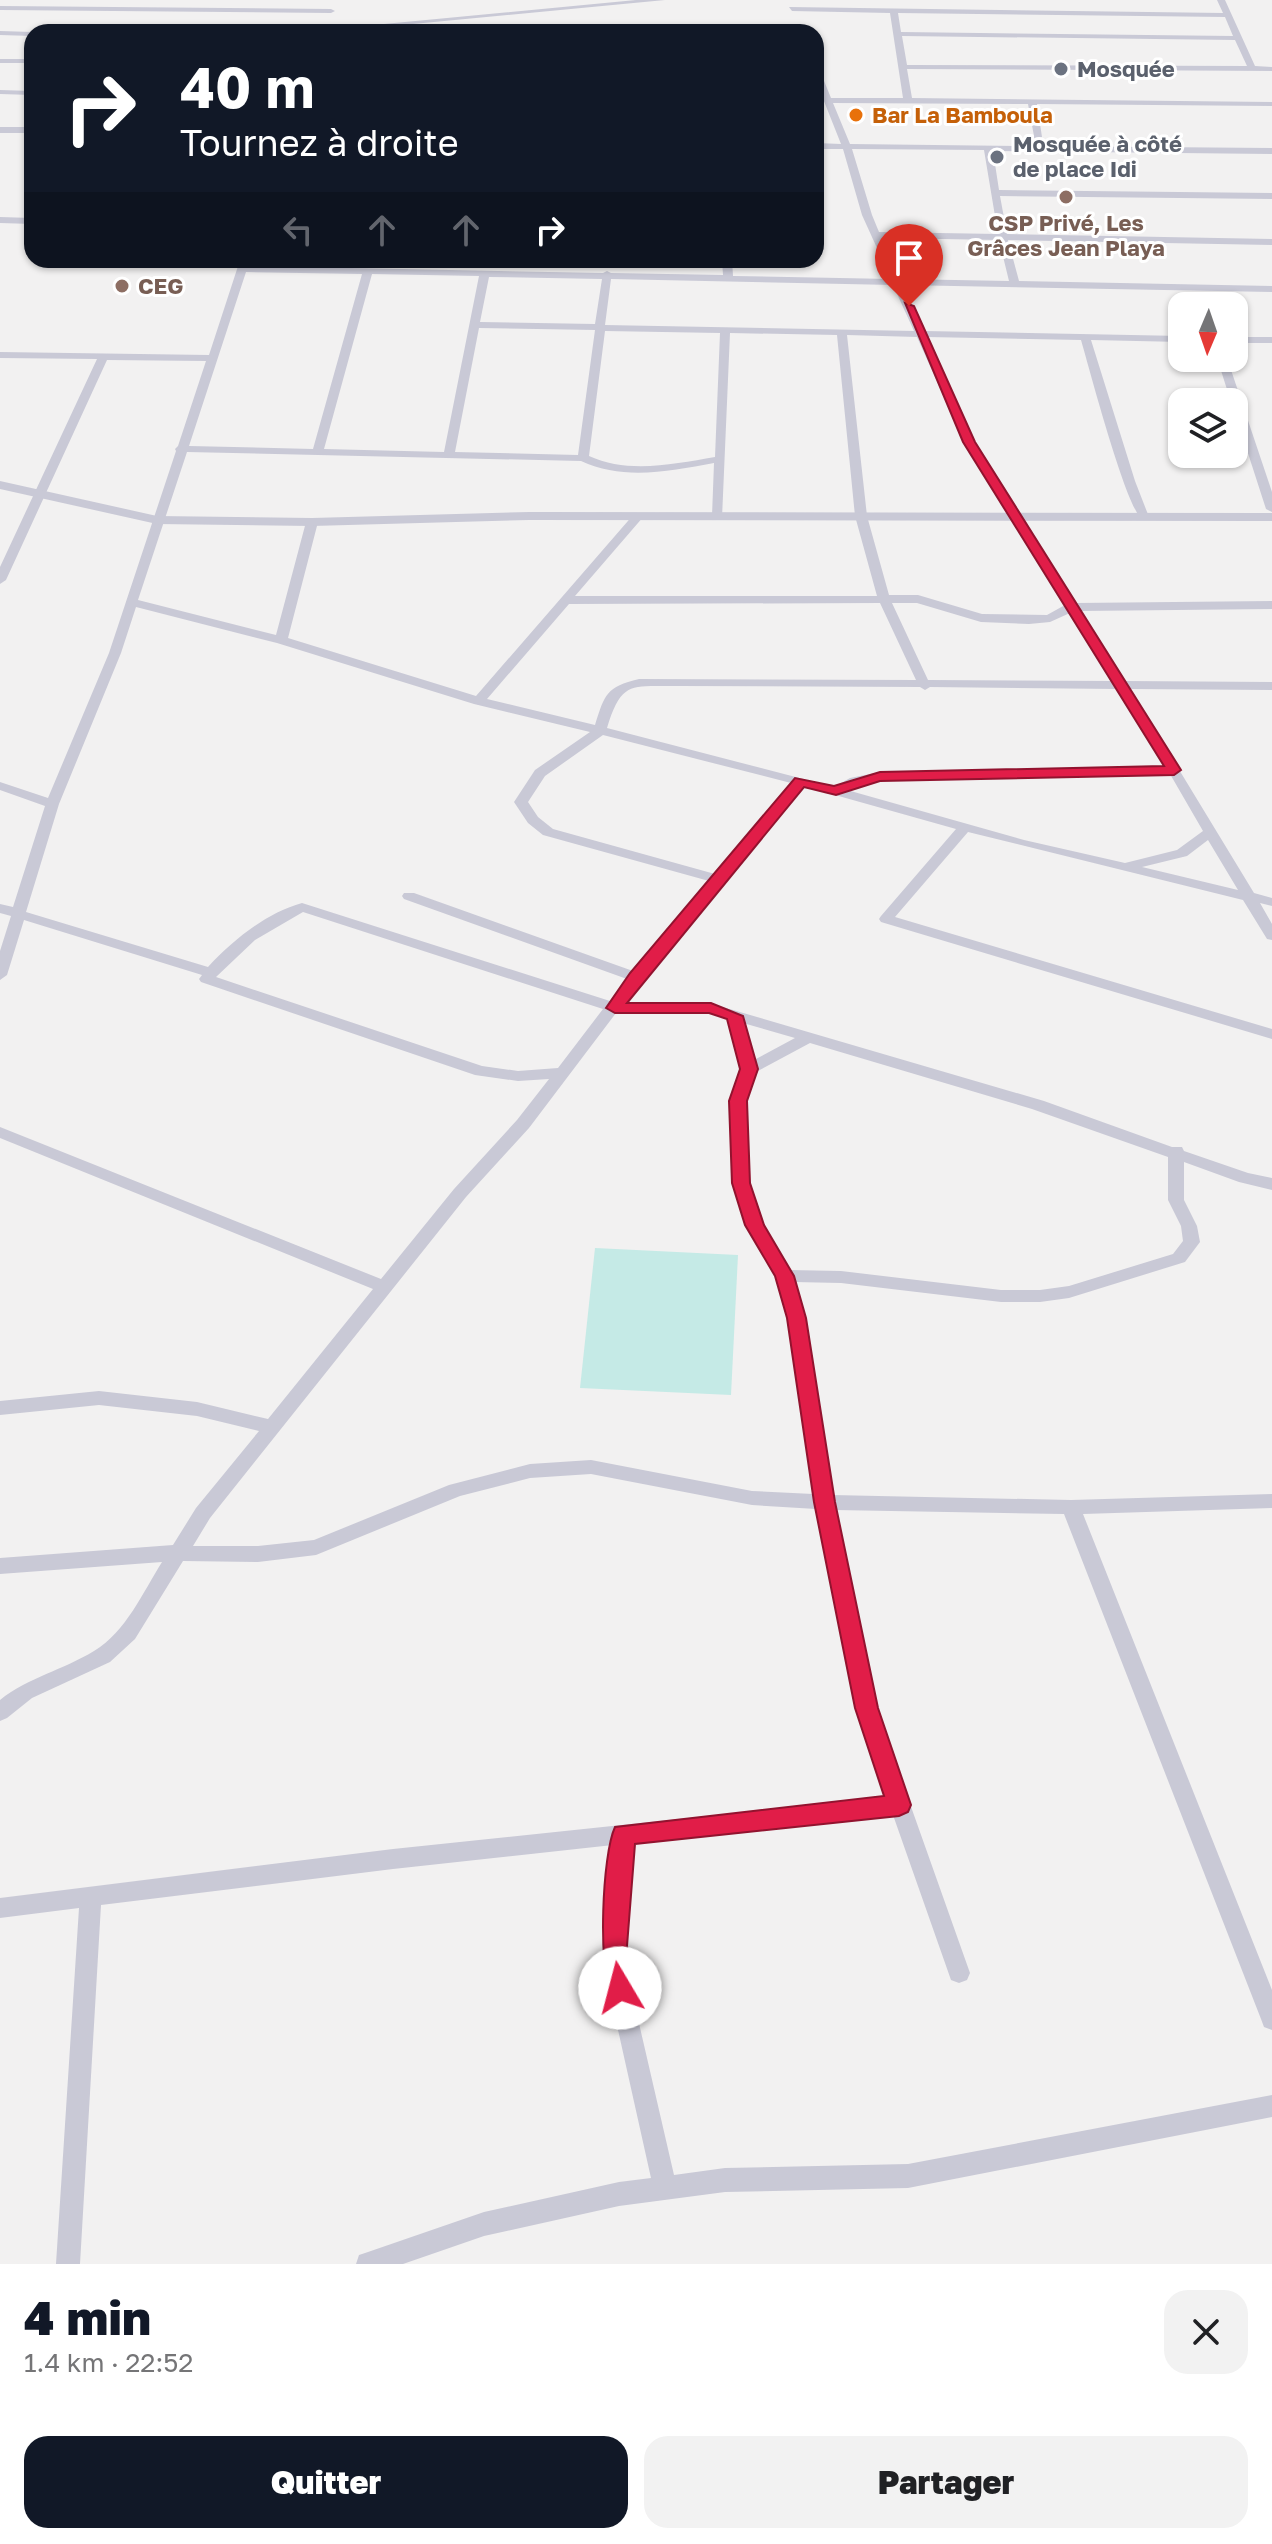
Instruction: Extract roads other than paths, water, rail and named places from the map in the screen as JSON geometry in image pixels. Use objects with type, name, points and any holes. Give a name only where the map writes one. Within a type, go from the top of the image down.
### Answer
[{"type":"street","points":[[141,9],[146,0]]},
{"type":"street","points":[[233,10],[238,0]]},
{"type":"street","points":[[326,24],[335,0]]},
{"type":"street","points":[[388,24],[661,0]]},
{"type":"street","points":[[787,0],[797,24]]},
{"type":"street","points":[[1221,0],[1252,68]]},
{"type":"street","points":[[0,8],[331,11]]},
{"type":"street","points":[[792,9],[1227,15]]},
{"type":"street","points":[[894,11],[908,101]]},
{"type":"street","points":[[439,24],[442,18]]},
{"type":"street","points":[[0,46],[4,33],[24,34]]},
{"type":"street","points":[[898,34],[1238,38]]},
{"type":"street","points":[[0,61],[24,61]]},
{"type":"street","points":[[903,67],[1272,69]]},
{"type":"street","points":[[0,92],[24,93]]},
{"type":"street","points":[[824,97],[908,101],[1272,104]]},
{"type":"street","points":[[824,99],[847,147],[867,215],[879,235],[969,442],[1174,770],[1272,936]]},
{"type":"street","points":[[1018,150],[1038,137],[1032,102]]},
{"type":"street","points":[[0,130],[24,130]]},
{"type":"street","points":[[824,146],[1272,151]]},
{"type":"street","points":[[988,149],[1003,238],[1015,284]]},
{"type":"street","points":[[995,193],[1272,196]]},
{"type":"street","points":[[0,220],[24,221]]},
{"type":"street","points":[[879,235],[1272,242]]},
{"type":"street","points":[[0,975],[52,804],[115,653],[180,449],[243,268]]},
{"type":"street","points":[[318,268],[1272,289]]},
{"type":"street","points":[[728,268],[728,276]]},
{"type":"street","points":[[317,453],[368,270]]},
{"type":"street","points":[[449,455],[485,272]]},
{"type":"street","points":[[583,458],[607,274]]},
{"type":"street","points":[[475,325],[919,331],[1168,339]]},
{"type":"street","points":[[718,516],[725,329]]},
{"type":"street","points":[[842,331],[861,516],[884,598],[925,686]]},
{"type":"street","points":[[1085,337],[1143,517]]},
{"type":"street","points":[[1248,340],[1272,340]]},
{"type":"street","points":[[0,355],[212,358]]},
{"type":"street","points":[[0,580],[104,356]]},
{"type":"street","points":[[1227,372],[1272,509]]},
{"type":"street","points":[[180,449],[583,458],[601,466],[623,467],[721,459]]},
{"type":"street","points":[[0,485],[157,520],[312,522],[638,516],[1272,517]]},
{"type":"street","points":[[479,701],[638,516]]},
{"type":"street","points":[[281,640],[312,522]]},
{"type":"street","points":[[567,600],[884,598],[933,601],[995,619],[1050,618],[1071,607],[1272,605]]},
{"type":"street","points":[[130,602],[281,640],[479,701],[800,781],[1118,867],[1253,901],[1272,902]]},
{"type":"street","points":[[718,879],[548,832],[533,820],[521,802],[540,773],[599,732],[609,700],[621,687],[639,683],[1272,686]]},
{"type":"street","points":[[836,791],[855,781],[880,776],[1174,770]]},
{"type":"street","points":[[0,1712],[25,1692],[103,1656],[128,1633],[174,1553],[272,1427],[460,1193],[523,1124],[559,1073],[615,1008],[636,977],[800,781]]},
{"type":"street","points":[[0,786],[52,804]]},
{"type":"street","points":[[965,827],[886,919],[1272,1034]]},
{"type":"street","points":[[1118,867],[1169,859],[1190,849],[1211,831]]},
{"type":"street","points":[[409,896],[636,977]]},
{"type":"street","points":[[559,1073],[518,1076],[480,1071],[206,979],[237,945],[277,917],[302,907],[615,1008],[711,1008],[1038,1105],[1176,1151],[1245,1178],[1272,1184]]},
{"type":"street","points":[[0,908],[212,973]]},
{"type":"street","points":[[734,1016],[749,1069],[738,1101],[741,1183],[754,1225],[784,1276],[807,1375],[824,1502],[866,1708],[959,1973]]},
{"type":"street","points":[[749,1069],[809,1037]]},
{"type":"street","points":[[0,1132],[384,1287]]},
{"type":"street","points":[[784,1276],[841,1277],[1001,1296],[1040,1296],[1069,1292],[1179,1258],[1192,1242],[1189,1226],[1176,1200],[1176,1151]]},
{"type":"street","points":[[0,1408],[62,1399],[99,1398],[197,1409],[272,1427]]},
{"type":"street","points":[[0,1566],[174,1553],[258,1554],[316,1547],[456,1490],[530,1471],[591,1467],[752,1498],[824,1502],[1071,1507],[1272,1501]]},
{"type":"street","points":[[1071,1507],[1272,2019]]},
{"type":"street","points":[[0,1908],[624,1834],[899,1805]]},
{"type":"street","points":[[624,1834],[615,1967],[665,2188]]},
{"type":"street","points":[[68,2264],[91,1898]]},
{"type":"street","points":[[368,2264],[484,2224],[619,2194],[725,2180],[908,2176],[1272,2106]]},
{"type":"place","name":"Mosquée","points":[[1061,69]]},
{"type":"place","name":"Bar La Bamboula","points":[[856,115]]},
{"type":"place","name":"Mosquée à côté de place Idi","points":[[997,157]]},
{"type":"place","name":"CSP Privé, Les Grâces Jean Playa","points":[[1066,197]]},
{"type":"place","name":"CEG","points":[[122,286]]}]
